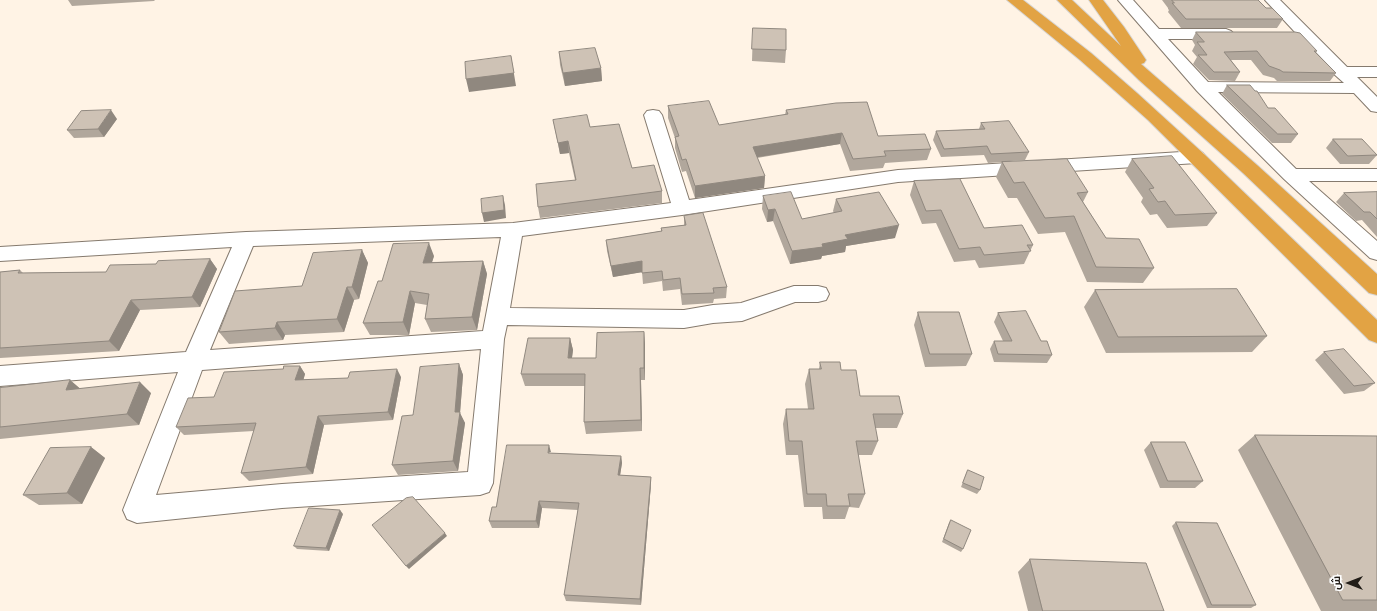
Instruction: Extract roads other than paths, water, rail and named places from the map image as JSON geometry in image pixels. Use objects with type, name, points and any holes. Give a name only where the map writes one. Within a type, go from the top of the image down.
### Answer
[{"type":"highway","points":[[1014,0],[1055,31],[1106,73],[1197,157],[1377,334]]},
{"type":"highway","points":[[1036,0],[1106,73]]},
{"type":"highway","points":[[1064,0],[1145,77],[1250,170],[1377,287]]},
{"type":"highway","points":[[1096,0],[1130,46],[1139,61],[1145,77]]},
{"type":"street","points":[[1125,0],[1204,87],[1291,175],[1377,253]]},
{"type":"street","points":[[1272,0],[1377,107]]},
{"type":"street","points":[[1156,34],[1242,34]]},
{"type":"street","points":[[1281,34],[1305,34]]},
{"type":"street","points":[[1342,72],[1377,72]]},
{"type":"street","points":[[1204,87],[1358,88]]},
{"type":"street","points":[[653,115],[682,208]]},
{"type":"street","points":[[0,254],[246,239],[513,230],[682,208],[898,176],[1197,157]]},
{"type":"street","points":[[1291,175],[1377,175]]},
{"type":"street","points":[[246,239],[193,361],[164,436],[138,510],[282,496],[480,483],[493,339],[513,230]]},
{"type":"street","points":[[497,316],[684,319],[713,314],[742,312],[794,294],[818,294]]},
{"type":"street","points":[[0,376],[193,361],[346,352],[493,339]]}]
